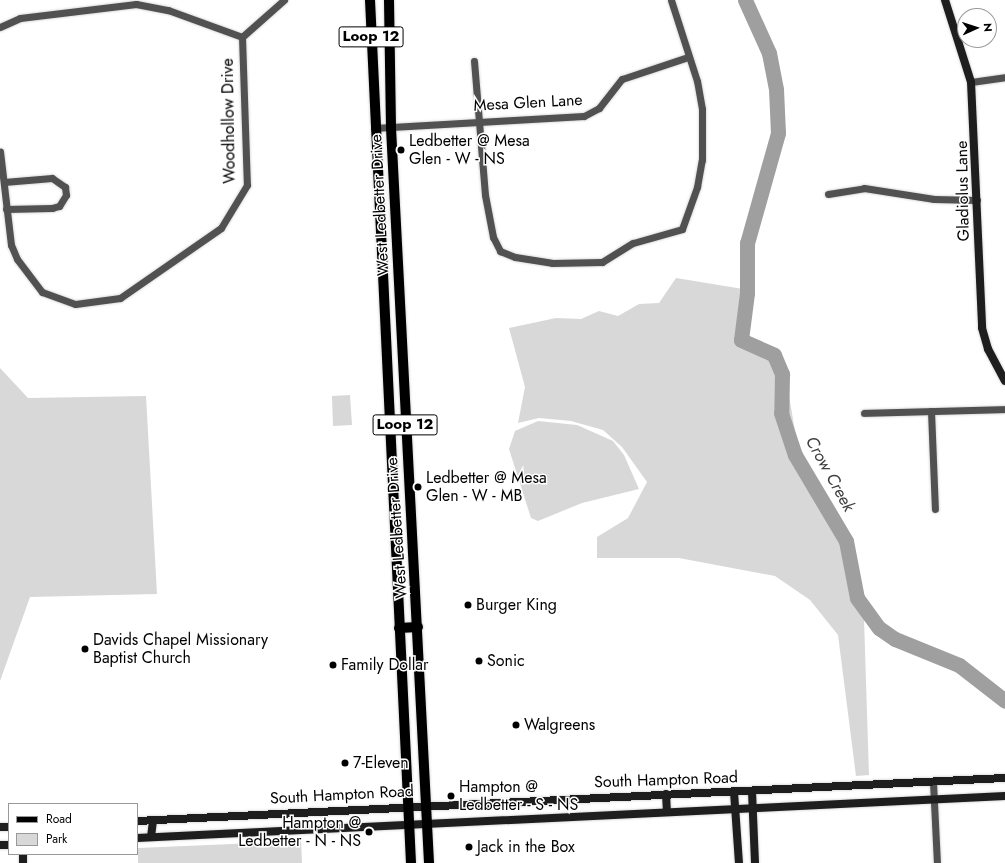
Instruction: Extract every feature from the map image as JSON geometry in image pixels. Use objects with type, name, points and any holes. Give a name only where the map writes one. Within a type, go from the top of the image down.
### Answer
[{"type":"main road","name":"West Ledbetter Drive","points":[[370,0],[374,128],[392,444],[398,628],[409,806],[410,863]]},
{"type":"main road","name":"West Ledbetter Drive","points":[[389,0],[391,128],[409,502],[418,626],[429,863]]},
{"type":"main road","name":"Gladiolus Lane","points":[[945,0],[971,82],[978,200],[977,274],[982,328],[1005,381]]},
{"type":"main road","points":[[387,360],[396,402],[404,404]]},
{"type":"main road","points":[[392,444],[398,448],[404,463],[409,502]]},
{"type":"main road","points":[[398,628],[418,626]]},
{"type":"main road","name":"South Hampton Road","points":[[138,821],[426,805],[734,792],[1005,778]]},
{"type":"main road","points":[[752,791],[756,863]]},
{"type":"main road","points":[[734,792],[739,863]]},
{"type":"main road","points":[[666,794],[667,811]]},
{"type":"main road","name":"South Hampton Road","points":[[138,838],[427,822],[1005,796]]},
{"type":"main road","points":[[151,838],[153,820]]},
{"type":"street","name":"Woodhollow Drive","points":[[242,37],[284,0]]},
{"type":"street","points":[[474,61],[476,120],[485,195],[494,238],[500,251],[515,257],[552,263],[602,262],[634,243],[673,234],[686,225],[701,167],[703,132],[697,81],[688,57],[671,0]]},
{"type":"street","name":"Woodhollow Drive","points":[[0,27],[20,18],[136,4],[168,10],[242,37]]},
{"type":"street","name":"Woodhollow Drive","points":[[0,152],[11,245],[28,277],[53,298],[83,305],[120,298],[221,228],[247,185],[242,37]]},
{"type":"street","name":"Mesa Glen Lane","points":[[374,128],[391,128],[476,120],[584,116],[599,108],[622,79],[688,57]]},
{"type":"street","points":[[971,82],[1005,76]]},
{"type":"street","points":[[4,182],[52,178],[65,187],[66,195],[60,206],[52,208],[6,209]]},
{"type":"street","points":[[828,194],[864,188],[934,199],[978,200]]},
{"type":"street","points":[[864,413],[1005,409]]},
{"type":"street","points":[[931,411],[936,509]]},
{"type":"street","points":[[933,782],[937,863]]},
{"type":"green space","points":[[676,278],[743,289],[744,340],[782,355],[800,460],[842,528],[853,587],[863,587],[869,775],[856,776],[838,635],[810,600],[775,576],[679,558],[597,558],[597,537],[628,518],[647,482],[622,447],[603,430],[571,421],[539,418],[518,423],[525,387],[509,328],[556,318],[581,319],[599,311],[618,316],[639,304],[659,303]]},
{"type":"green space","points":[[0,368],[28,398],[146,396],[157,594],[30,597],[0,681]]},
{"type":"green space","points":[[350,395],[352,425],[333,426],[332,396]]},
{"type":"green space","points":[[538,421],[577,425],[613,441],[624,455],[639,489],[582,503],[538,521],[531,518],[509,449],[515,431]]},
{"type":"green space","points":[[301,841],[302,863],[138,863],[138,848]]},
{"type":"waterway","name":"Crow Creek","points":[[745,0],[769,53],[776,89],[778,133],[747,243],[747,293],[741,340],[774,355],[782,374],[781,413],[795,455],[846,541],[857,598],[879,628],[895,639],[959,665],[1005,701]]},
{"type":"place","name":"Ledbetter @ Mesa Glen - W - NS","points":[[401,150]]},
{"type":"place","name":"Ledbetter @ Mesa Glen - W - MB","points":[[418,487]]},
{"type":"place","name":"Burger King","points":[[468,605]]},
{"type":"place","name":"Davids Chapel Missionary Baptist Church","points":[[85,649]]},
{"type":"place","name":"Sonic","points":[[479,661]]},
{"type":"place","name":"Family Dollar","points":[[333,665]]},
{"type":"place","name":"Walgreens","points":[[516,725]]},
{"type":"place","name":"7-Eleven","points":[[345,763]]},
{"type":"place","name":"Hampton @ Ledbetter - S - NS","points":[[451,796]]},
{"type":"place","name":"Hampton @ Ledbetter - N - NS","points":[[369,832]]},
{"type":"place","name":"Jack in the Box","points":[[469,847]]}]
